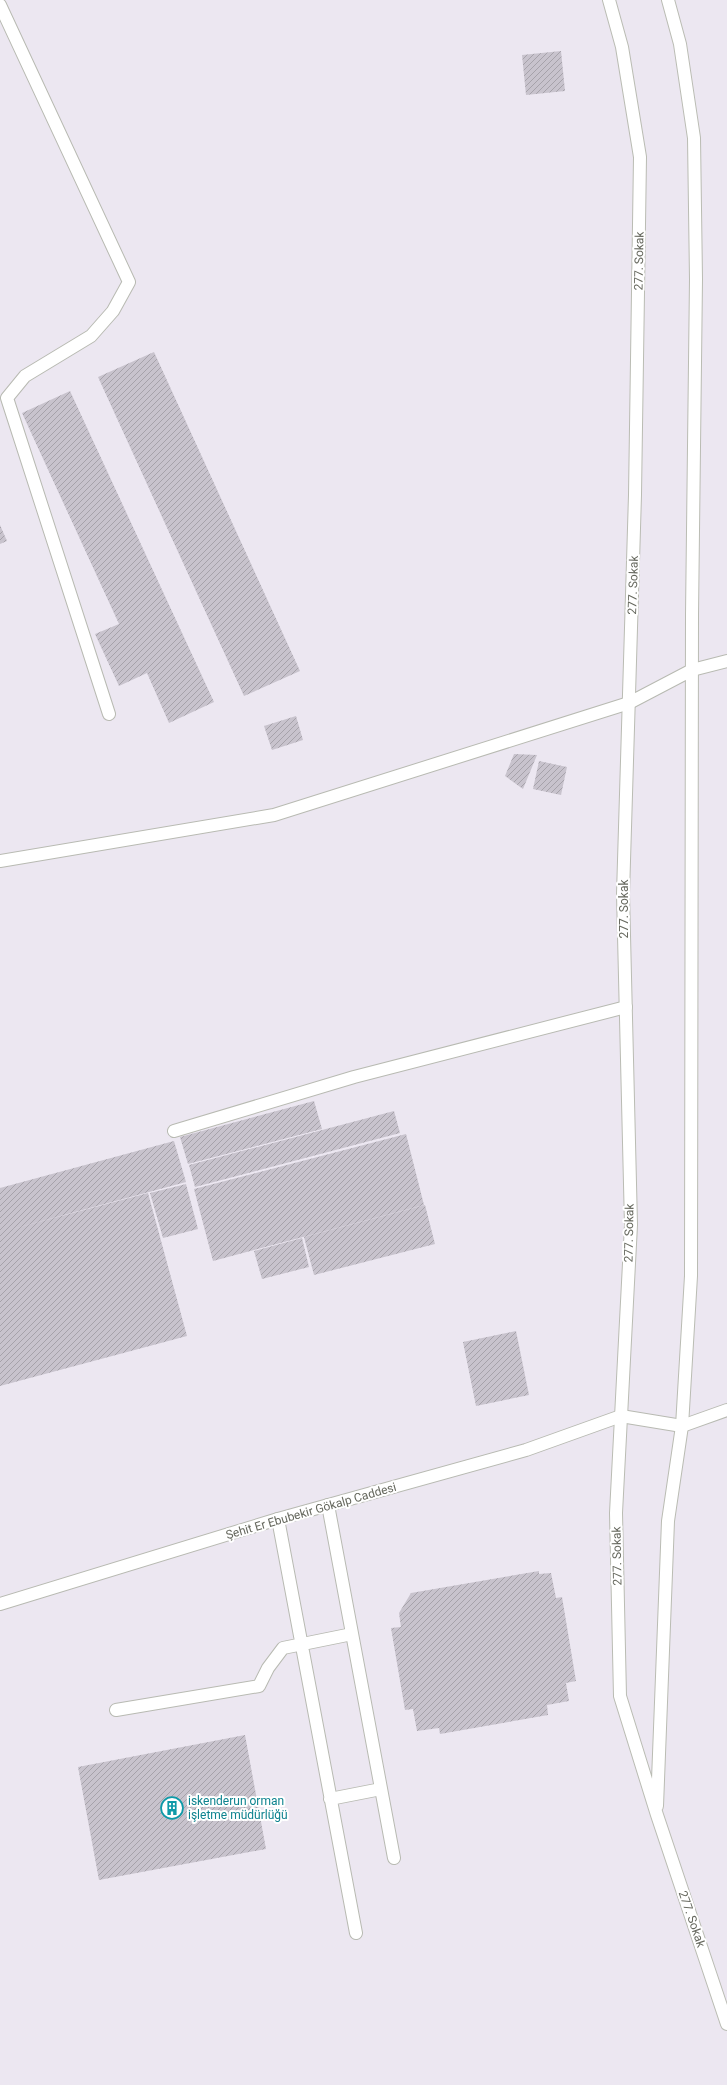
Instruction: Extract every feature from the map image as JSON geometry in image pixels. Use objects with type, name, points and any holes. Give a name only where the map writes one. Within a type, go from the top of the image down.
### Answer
[{"type":"street","name":"277. Sokak","points":[[609,0],[622,46],[640,157],[635,495],[623,894],[631,1225],[616,1513],[620,1696],[656,1815],[727,2024]]},
{"type":"street","name":"277. Sokak","points":[[656,1815],[668,1521],[682,1426],[691,1276],[692,670],[696,279],[694,138],[680,44],[668,0]]},
{"type":"street","points":[[0,5],[129,282],[113,311],[91,336],[25,376],[7,398],[109,714]]},
{"type":"street","points":[[0,861],[274,815],[629,703],[692,670],[727,661]]},
{"type":"street","points":[[174,1131],[354,1077],[626,1007]]},
{"type":"street","points":[[621,1416],[682,1426],[727,1410]]},
{"type":"street","name":"Şehit Er Ebubekir Gökalp Caddesi","points":[[0,1604],[278,1519],[526,1450],[621,1416]]},
{"type":"street","points":[[328,1505],[394,1858]]},
{"type":"street","points":[[278,1519],[356,1933]]},
{"type":"street","points":[[116,1710],[259,1686],[268,1668],[283,1648],[352,1634]]},
{"type":"street","points":[[330,1798],[381,1789]]},
{"type":"building","points":[[561,51],[565,91],[526,95],[522,55]]},
{"type":"building","points":[[154,352],[300,671],[244,696],[98,377]]},
{"type":"building","points":[[70,391],[214,702],[169,723],[147,673],[119,686],[95,634],[119,624],[22,413]]},
{"type":"building","points":[[0,525],[7,541],[0,544]]},
{"type":"building","points":[[296,716],[303,740],[272,750],[264,726]]},
{"type":"building","points":[[514,754],[537,755],[523,789],[505,776]]},
{"type":"building","points":[[539,761],[567,767],[561,795],[533,789]]},
{"type":"building","points":[[314,1101],[322,1129],[188,1164],[180,1137]]},
{"type":"building","points":[[394,1111],[400,1133],[195,1187],[189,1165]]},
{"type":"building","points":[[406,1134],[424,1205],[213,1261],[194,1189]]},
{"type":"building","points":[[174,1141],[186,1182],[5,1231],[148,1193],[187,1336],[0,1386],[0,1188]]},
{"type":"building","points":[[186,1184],[198,1229],[163,1238],[150,1193]]},
{"type":"building","points":[[425,1205],[435,1244],[314,1275],[304,1237]]},
{"type":"building","points":[[302,1238],[309,1267],[262,1279],[254,1251]]},
{"type":"building","points":[[516,1331],[529,1395],[476,1406],[463,1342]]},
{"type":"building","points":[[539,1571],[539,1574],[551,1573],[556,1598],[562,1597],[576,1681],[566,1683],[569,1701],[547,1705],[548,1715],[440,1734],[439,1728],[417,1731],[413,1709],[405,1710],[391,1628],[401,1627],[399,1613],[411,1593]]},
{"type":"building","name":"iskenderun orman işletme müdürlüğü","points":[[245,1735],[266,1849],[99,1880],[78,1767]]},
{"type":"place","name":"iskenderun orman işletme müdürlüğü","points":[[172,1808]]}]
